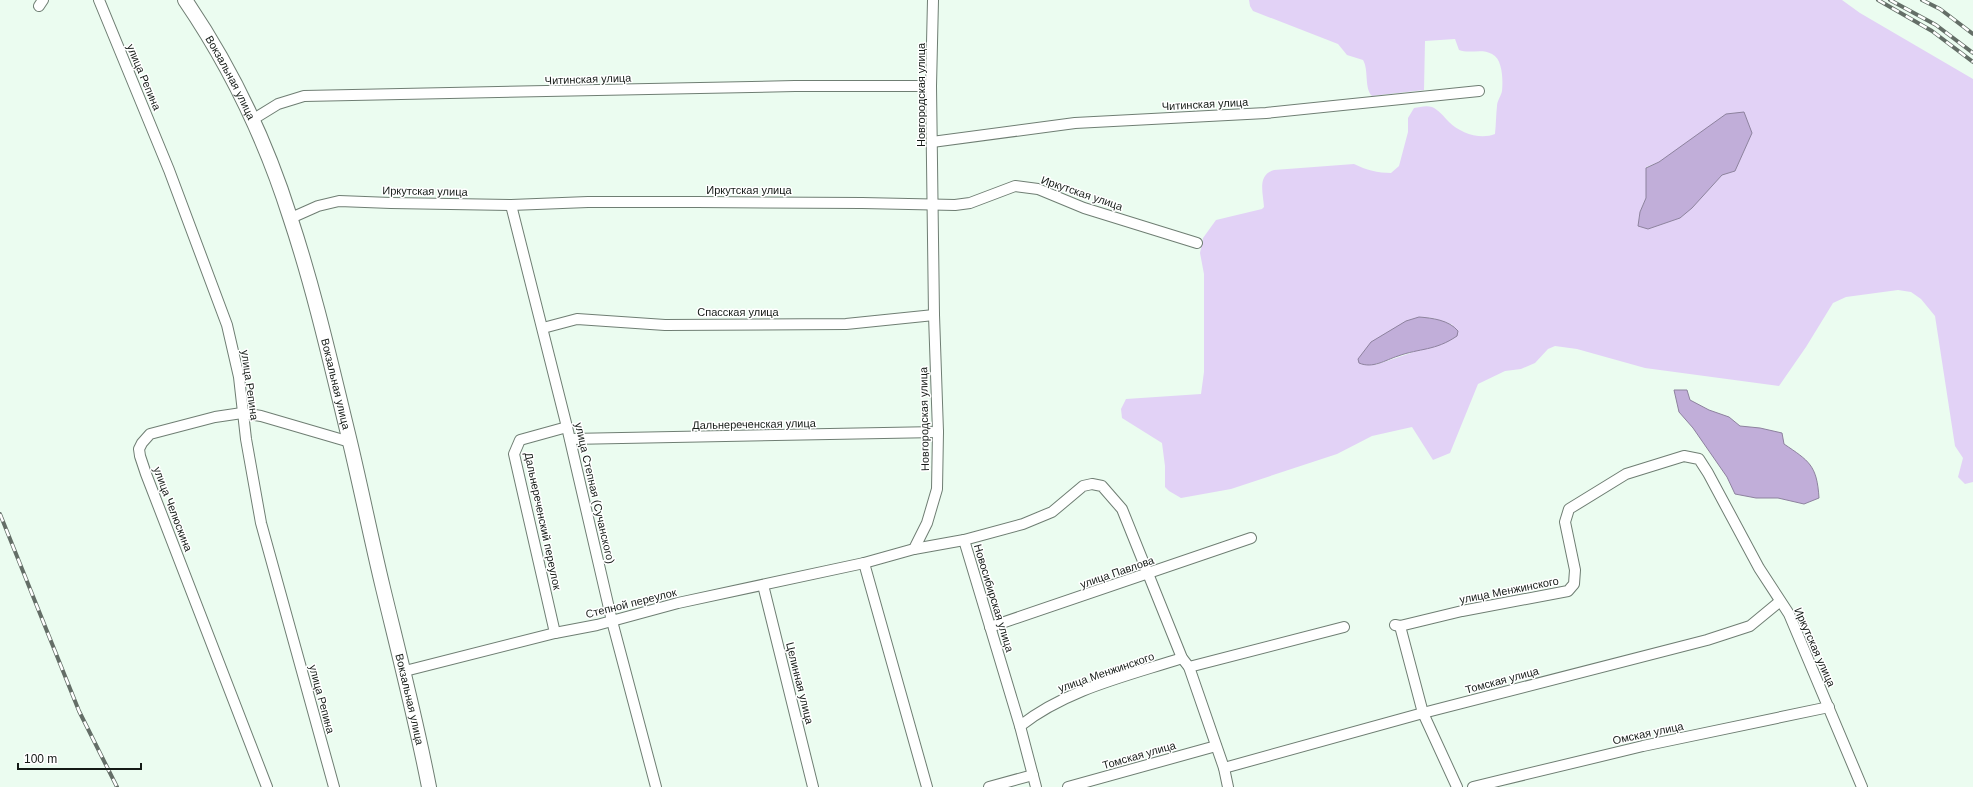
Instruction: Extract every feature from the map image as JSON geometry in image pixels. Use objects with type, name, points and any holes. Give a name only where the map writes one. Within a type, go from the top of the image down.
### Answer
[{"type":"main road","name":"Вокзальная улица","points":[[185,0],[221,59],[252,120],[291,218],[326,343],[383,588],[405,671],[429,787]]},
{"type":"street","name":"улица Репина","points":[[99,0],[159,143],[229,331],[239,377],[243,401],[242,413],[261,523],[334,787]]},
{"type":"street","name":"Новгородская улица","points":[[914,549],[927,523],[937,489],[938,432],[934,315],[931,86],[933,0]]},
{"type":"street","name":"Читинская улица","points":[[252,120],[278,104],[304,96],[788,86],[931,86]]},
{"type":"street","name":"Читинская улица","points":[[932,142],[1075,123],[1266,113],[1479,91]]},
{"type":"street","name":"Иркутская улица","points":[[291,218],[318,206],[338,201],[511,205],[588,202],[704,202],[862,203],[955,206],[970,203],[1015,186],[1038,189],[1084,208],[1197,243]]},
{"type":"street","name":"улица Степная (Сучанского)","points":[[511,205],[567,426],[612,621],[656,787]]},
{"type":"street","name":"Спасская улица","points":[[543,328],[577,319],[665,324],[846,324],[934,315]]},
{"type":"street","name":"улица Челюскина","points":[[267,787],[140,456],[142,443],[150,434],[215,417],[242,413],[261,416],[350,442]]},
{"type":"street","name":"Дальнереченский переулок","points":[[555,633],[514,454],[520,440],[567,426]]},
{"type":"street","name":"Дальнереченская улица","points":[[570,439],[938,432]]},
{"type":"street","name":"улица Менжинского","points":[[1423,713],[1397,626],[1462,611],[1568,591],[1574,584],[1575,570],[1565,522],[1569,509],[1626,474],[1684,456],[1699,459]]},
{"type":"street","name":"Иркутская улица","points":[[1699,459],[1759,568],[1779,602],[1789,614],[1862,787]]},
{"type":"street","name":"Новосибирская улица","points":[[1036,787],[1020,726],[964,540],[1024,524],[1052,512],[1083,486],[1092,484],[1102,486],[1122,509],[1149,574]]},
{"type":"street","name":"улица Павлова","points":[[990,627],[1251,538]]},
{"type":"street","points":[[927,787],[864,562],[914,549],[964,540]]},
{"type":"street","name":"Степной переулок","points":[[405,671],[555,633],[612,621],[678,603],[864,562]]},
{"type":"street","points":[[1149,574],[1182,658],[1189,667],[1224,768],[1228,787]]},
{"type":"street","name":"Целинная улица","points":[[763,585],[813,787]]},
{"type":"street","name":"Томская улица","points":[[1224,768],[1423,713],[1707,640],[1750,626],[1779,602]]},
{"type":"street","points":[[1189,667],[1344,627]]},
{"type":"street","name":"улица Менжинского","points":[[1020,726],[1038,711],[1073,694],[1182,658]]},
{"type":"street","name":"Омская улица","points":[[1473,787],[1643,746],[1829,707]]},
{"type":"street","points":[[1423,713],[1457,787]]},
{"type":"street","name":"Томская улица","points":[[1068,787],[1216,746]]},
{"type":"street","points":[[989,787],[1033,775]]},
{"type":"shaded area","points":[[1249,0],[1842,0],[1860,13],[1973,79],[1973,482],[1965,484],[1958,477],[1963,458],[1955,446],[1935,316],[1921,299],[1911,292],[1898,290],[1846,297],[1833,303],[1806,347],[1779,386],[1645,368],[1577,349],[1555,346],[1548,349],[1535,363],[1521,369],[1505,371],[1478,384],[1450,453],[1433,460],[1412,427],[1372,436],[1337,454],[1231,489],[1181,498],[1169,491],[1165,487],[1165,466],[1162,443],[1122,418],[1121,409],[1126,399],[1201,394],[1204,372],[1204,274],[1200,253],[1203,238],[1216,220],[1262,209],[1264,207],[1262,190],[1263,180],[1269,172],[1274,170],[1354,164],[1372,171],[1391,173],[1399,166],[1408,132],[1408,118],[1414,108],[1425,106],[1435,108],[1454,126],[1470,134],[1477,136],[1489,136],[1495,134],[1497,104],[1502,91],[1502,71],[1498,60],[1492,54],[1484,51],[1459,50],[1455,39],[1425,41],[1424,90],[1372,96],[1367,84],[1366,69],[1363,60],[1347,55],[1338,44],[1253,11]],"holes":[[[1702,133],[1752,133],[1735,171],[1722,175],[1692,208],[1680,218],[1648,229],[1638,226],[1640,212],[1646,198],[1646,167],[1659,162]],[[1419,317],[1433,318],[1453,325],[1411,353],[1375,365]]]},
{"type":"shaded area","points":[[1744,112],[1752,133],[1735,171],[1722,175],[1692,208],[1680,218],[1648,229],[1638,226],[1640,212],[1646,198],[1646,168],[1659,162],[1726,114]]},
{"type":"shaded area","points":[[1419,317],[1435,319],[1450,324],[1458,331],[1457,336],[1449,341],[1428,349],[1406,353],[1379,363],[1364,365],[1359,363],[1358,359],[1371,342],[1406,321]]},
{"type":"shaded area","points":[[1674,390],[1687,390],[1690,400],[1709,410],[1729,417],[1740,426],[1760,428],[1782,433],[1784,444],[1806,460],[1814,471],[1819,498],[1804,504],[1778,498],[1756,498],[1735,494],[1727,477],[1693,428],[1679,412]]},
{"type":"railway","points":[[1878,0],[1932,31],[1973,62]]},
{"type":"railway","points":[[1890,0],[1936,25],[1973,53]]},
{"type":"railway","points":[[1922,0],[1940,9],[1973,34]]},
{"type":"railway","points":[[0,514],[79,711],[117,787]]}]
